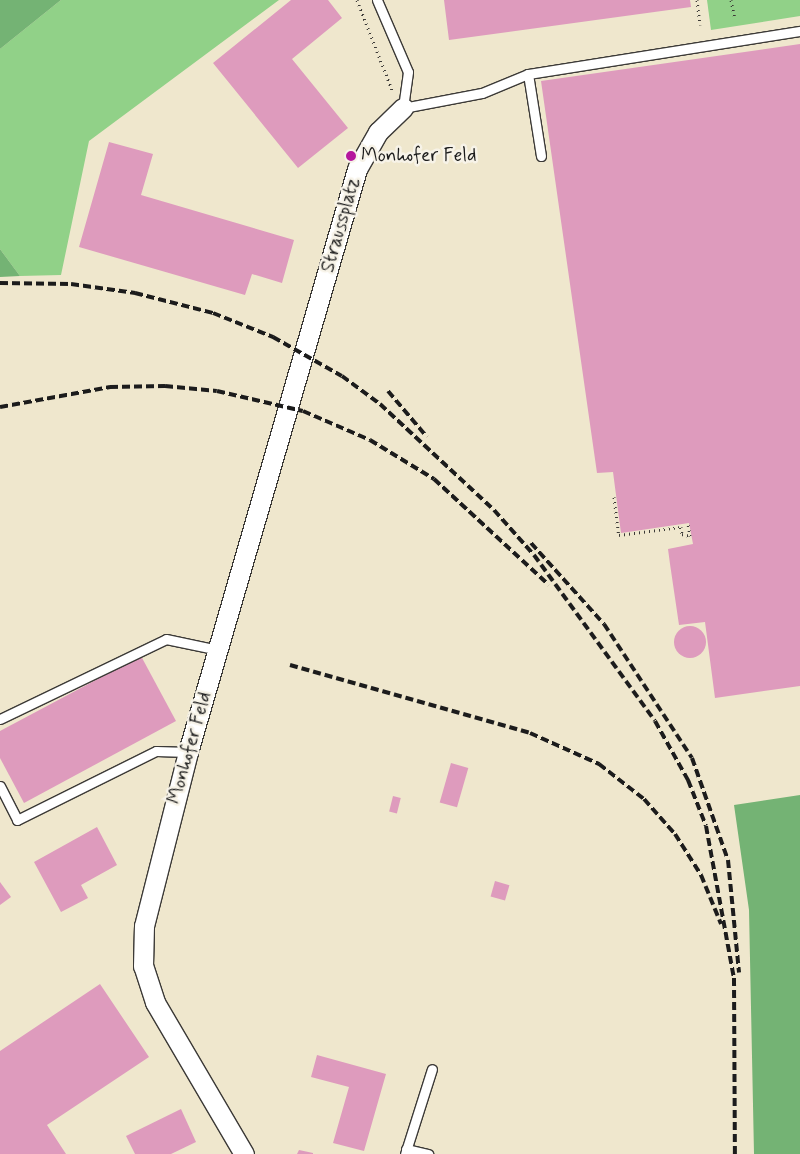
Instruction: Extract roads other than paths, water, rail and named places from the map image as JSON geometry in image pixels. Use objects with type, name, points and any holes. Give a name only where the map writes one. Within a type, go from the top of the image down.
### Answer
[{"type":"street","name":"Straussplatz","points":[[312,327],[357,169],[378,132],[403,108]]},
{"type":"street","name":"Monhofer Feld","points":[[244,1154],[160,1014],[141,948],[188,752],[312,327]]},
{"type":"lane","points":[[376,0],[408,72],[403,108],[482,93],[528,74],[800,32]]},
{"type":"lane","points":[[528,74],[540,156]]},
{"type":"lane","points":[[0,719],[166,639],[218,650]]},
{"type":"lane","points":[[0,786],[17,820],[156,751],[188,752]]},
{"type":"lane","points":[[428,1154],[405,1151],[432,1069]]},
{"type":"railway","points":[[0,283],[71,284],[135,293],[213,313],[273,337],[342,376],[380,404],[494,510],[534,555],[655,721],[688,780],[706,826],[734,978],[735,1154]]},
{"type":"railway","points":[[0,407],[110,387],[165,386],[217,391],[303,411],[370,440],[434,479],[549,585]]},
{"type":"railway","points":[[388,391],[427,437]]},
{"type":"railway","points":[[531,543],[604,624],[692,758],[728,860],[739,972]]},
{"type":"railway","points":[[290,665],[530,733],[599,764],[644,799],[675,834],[701,875],[721,924]]},
{"type":"place","name":"Monhofer Feld","points":[[351,156]]}]
